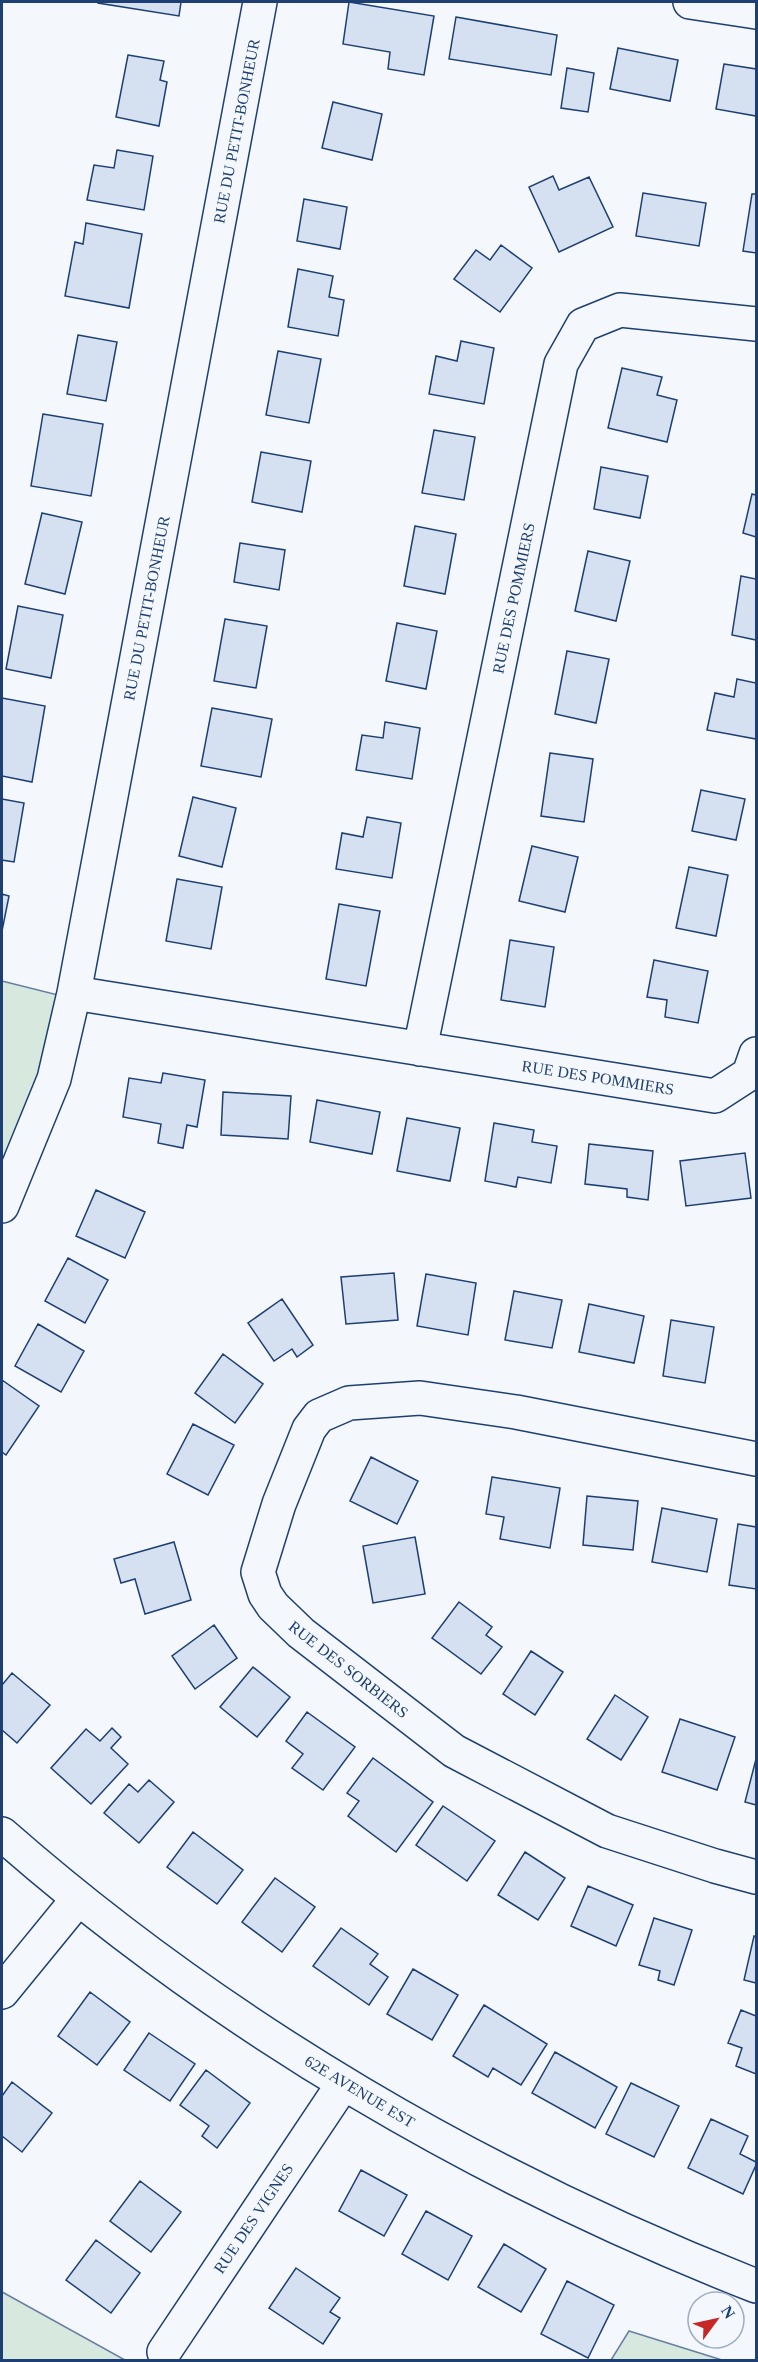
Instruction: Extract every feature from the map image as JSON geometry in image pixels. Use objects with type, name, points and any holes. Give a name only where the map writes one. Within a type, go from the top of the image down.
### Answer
[{"type":"street","name":"RUE DU PETIT-BONHEUR","points":[[2,1206],[54,1078],[74,993],[260,2]]},
{"type":"street","points":[[690,2],[756,12]]},
{"type":"street","name":"RUE DES POMMIERS","points":[[420,1049],[561,364],[583,325],[620,310],[756,324]]},
{"type":"street","name":"RUE DES POMMIERS","points":[[74,993],[715,1095],[749,1074],[756,1054]]},
{"type":"street","name":"RUE DES SORBIERS","points":[[756,1459],[516,1412],[420,1398],[349,1403],[319,1416],[309,1429],[279,1504],[258,1572],[265,1594],[273,1606],[293,1626],[454,1751],[607,1831],[756,1877]]},
{"type":"street","name":"62E AVENUE EST","points":[[2,1834],[78,1899],[209,1994],[343,2084],[532,2187],[602,2220],[756,2286]]},
{"type":"street","points":[[2,1992],[78,1899]]},
{"type":"street","name":"RUE DES VIGNES","points":[[164,2352],[343,2084]]},
{"type":"shaded area","points":[[2,981],[58,995],[15,1166],[2,1194]]},
{"type":"shaded area","points":[[2,2292],[4,2293],[125,2360],[2,2360]]},
{"type":"shaded area","points":[[629,2331],[722,2360],[611,2360]]},
{"type":"building","points":[[98,2],[181,2],[179,16]]},
{"type":"building","points":[[349,2],[434,16],[424,75],[388,69],[390,52],[343,44]]},
{"type":"building","points":[[456,17],[557,35],[551,75],[449,59]]},
{"type":"building","points":[[618,48],[678,60],[670,101],[610,89]]},
{"type":"building","points":[[128,55],[164,61],[160,80],[167,82],[159,126],[116,117]]},
{"type":"building","points":[[724,64],[756,69],[756,116],[716,109]]},
{"type":"building","points":[[567,68],[594,73],[588,112],[561,108]]},
{"type":"building","points":[[333,102],[382,114],[372,160],[322,148]]},
{"type":"building","points":[[117,150],[153,156],[144,210],[87,200],[94,165],[114,168]]},
{"type":"building","points":[[553,176],[559,190],[589,177],[613,227],[559,252],[529,187]]},
{"type":"building","points":[[643,193],[706,203],[699,246],[636,236]]},
{"type":"building","points":[[752,194],[756,194],[756,253],[743,251]]},
{"type":"building","points":[[304,199],[347,207],[340,249],[297,241]]},
{"type":"building","points":[[86,223],[142,234],[129,308],[65,296],[75,242],[83,244]]},
{"type":"building","points":[[501,245],[532,268],[500,312],[454,279],[476,250],[490,260]]},
{"type":"building","points":[[298,269],[333,276],[329,297],[344,300],[338,336],[288,327]]},
{"type":"building","points":[[78,335],[117,342],[106,401],[67,394]]},
{"type":"building","points":[[461,341],[494,348],[484,404],[429,394],[436,356],[457,361]]},
{"type":"building","points":[[278,351],[321,359],[309,423],[266,415]]},
{"type":"building","points":[[622,368],[662,377],[657,395],[677,400],[667,442],[608,428]]},
{"type":"building","points":[[43,414],[103,424],[91,496],[31,486]]},
{"type":"building","points":[[434,430],[475,437],[464,500],[422,493]]},
{"type":"building","points":[[261,452],[311,461],[302,512],[252,502]]},
{"type":"building","points":[[601,467],[648,476],[640,518],[594,509]]},
{"type":"building","points":[[752,494],[756,495],[756,537],[743,533]]},
{"type":"building","points":[[42,513],[82,522],[65,594],[25,584]]},
{"type":"building","points":[[415,526],[456,534],[445,594],[404,586]]},
{"type":"building","points":[[240,543],[285,550],[279,590],[234,582]]},
{"type":"building","points":[[588,551],[630,561],[616,621],[575,611]]},
{"type":"building","points":[[741,576],[756,579],[756,640],[732,635]]},
{"type":"building","points":[[18,606],[63,615],[51,678],[6,669]]},
{"type":"building","points":[[225,619],[267,626],[256,688],[214,681]]},
{"type":"building","points":[[397,623],[437,631],[426,689],[386,681]]},
{"type":"building","points":[[567,651],[609,659],[596,723],[555,714]]},
{"type":"building","points":[[737,679],[756,683],[756,739],[707,730],[715,693],[734,697]]},
{"type":"building","points":[[2,698],[45,706],[32,782],[2,776]]},
{"type":"building","points":[[212,708],[272,719],[261,777],[201,766]]},
{"type":"building","points":[[385,722],[420,728],[412,779],[356,770],[362,735],[383,738]]},
{"type":"building","points":[[550,753],[593,759],[584,822],[541,816]]},
{"type":"building","points":[[701,790],[745,799],[736,840],[692,831]]},
{"type":"building","points":[[193,797],[236,808],[222,867],[179,856]]},
{"type":"building","points":[[2,799],[24,803],[14,862],[2,860]]},
{"type":"building","points":[[367,817],[401,823],[392,878],[336,869],[342,833],[363,837]]},
{"type":"building","points":[[532,846],[578,857],[565,912],[519,901]]},
{"type":"building","points":[[689,867],[728,875],[716,936],[676,928]]},
{"type":"building","points":[[177,879],[222,887],[211,949],[166,941]]},
{"type":"building","points":[[2,894],[9,896],[2,931]]},
{"type":"building","points":[[339,904],[380,911],[366,986],[326,979]]},
{"type":"building","points":[[510,940],[554,947],[545,1007],[501,1000]]},
{"type":"building","points":[[654,960],[708,971],[698,1023],[665,1017],[667,1000],[647,997]]},
{"type":"building","points":[[163,1073],[205,1080],[197,1127],[187,1125],[183,1148],[158,1143],[161,1124],[123,1117],[129,1078],[161,1083]]},
{"type":"building","points":[[223,1092],[291,1096],[288,1139],[221,1135]]},
{"type":"building","points":[[317,1100],[380,1112],[372,1154],[310,1142]]},
{"type":"building","points":[[407,1118],[460,1128],[450,1181],[397,1171]]},
{"type":"building","points":[[494,1123],[534,1130],[532,1142],[557,1146],[551,1183],[518,1177],[516,1187],[485,1181]]},
{"type":"building","points":[[589,1144],[653,1151],[648,1200],[627,1197],[627,1189],[585,1184]]},
{"type":"building","points":[[745,1153],[751,1198],[686,1206],[680,1161]]},
{"type":"building","points":[[96,1190],[145,1212],[125,1258],[76,1236]]},
{"type":"building","points":[[68,1258],[108,1280],[85,1323],[45,1301]]},
{"type":"building","points":[[394,1273],[398,1320],[346,1324],[341,1277]]},
{"type":"building","points":[[426,1274],[476,1283],[468,1335],[417,1326]]},
{"type":"building","points":[[514,1291],[562,1300],[552,1348],[505,1340]]},
{"type":"building","points":[[282,1299],[313,1345],[297,1357],[292,1349],[274,1361],[248,1323]]},
{"type":"building","points":[[589,1304],[644,1316],[634,1363],[579,1352]]},
{"type":"building","points":[[671,1320],[714,1327],[705,1383],[663,1376]]},
{"type":"building","points":[[38,1324],[84,1351],[61,1392],[15,1366]]},
{"type":"building","points":[[223,1354],[263,1384],[235,1423],[195,1393]]},
{"type":"building","points":[[2,1380],[39,1406],[6,1455],[2,1452]]},
{"type":"building","points":[[193,1424],[234,1445],[208,1495],[167,1474]]},
{"type":"building","points":[[371,1457],[418,1481],[397,1524],[350,1501]]},
{"type":"building","points":[[492,1477],[560,1488],[550,1548],[500,1539],[504,1517],[486,1514]]},
{"type":"building","points":[[587,1496],[638,1501],[633,1550],[583,1545]]},
{"type":"building","points":[[662,1508],[717,1519],[707,1572],[652,1562]]},
{"type":"building","points":[[738,1524],[756,1527],[756,1589],[729,1585]]},
{"type":"building","points":[[415,1537],[425,1594],[373,1603],[363,1546]]},
{"type":"building","points":[[174,1542],[191,1600],[145,1614],[135,1579],[121,1583],[114,1559]]},
{"type":"building","points":[[459,1602],[492,1627],[486,1635],[502,1647],[481,1674],[432,1638]]},
{"type":"building","points":[[214,1625],[237,1658],[195,1689],[172,1656]]},
{"type":"building","points":[[531,1651],[563,1672],[535,1715],[503,1694]]},
{"type":"building","points":[[253,1667],[290,1697],[257,1737],[220,1707]]},
{"type":"building","points":[[12,1673],[50,1705],[17,1743],[2,1730],[2,1685]]},
{"type":"building","points":[[615,1695],[648,1717],[621,1760],[587,1739]]},
{"type":"building","points":[[307,1712],[355,1747],[323,1790],[292,1768],[303,1754],[286,1741]]},
{"type":"building","points":[[680,1719],[735,1737],[717,1790],[662,1772]]},
{"type":"building","points":[[112,1728],[121,1737],[111,1748],[128,1764],[91,1804],[51,1768],[86,1729],[100,1741]]},
{"type":"building","points":[[373,1758],[433,1802],[396,1852],[348,1816],[359,1801],[347,1793]]},
{"type":"building","points":[[756,1759],[756,1805],[745,1802]]},
{"type":"building","points":[[149,1780],[174,1802],[139,1843],[104,1813],[129,1784],[138,1792]]},
{"type":"building","points":[[443,1806],[495,1841],[467,1881],[416,1845]]},
{"type":"building","points":[[193,1832],[243,1870],[217,1904],[167,1867]]},
{"type":"building","points":[[525,1852],[565,1878],[538,1920],[498,1895]]},
{"type":"building","points":[[275,1878],[315,1907],[282,1952],[242,1922]]},
{"type":"building","points":[[588,1886],[633,1905],[616,1946],[571,1926]]},
{"type":"building","points":[[654,1918],[692,1930],[674,1985],[658,1980],[660,1971],[639,1965]]},
{"type":"building","points":[[341,1928],[378,1954],[370,1964],[388,1977],[369,2005],[313,1966]]},
{"type":"building","points":[[754,1936],[756,1937],[756,1983],[744,1980]]},
{"type":"building","points":[[413,1969],[458,1995],[432,2040],[387,2014]]},
{"type":"building","points":[[90,1992],[130,2022],[97,2065],[58,2036]]},
{"type":"building","points":[[484,2005],[547,2044],[521,2085],[493,2068],[488,2077],[453,2056]]},
{"type":"building","points":[[741,2010],[756,2016],[756,2074],[736,2066],[742,2048],[728,2043]]},
{"type":"building","points":[[149,2033],[195,2064],[170,2101],[124,2070]]},
{"type":"building","points":[[555,2052],[617,2087],[595,2128],[532,2093]]},
{"type":"building","points":[[206,2070],[250,2103],[217,2148],[202,2136],[209,2126],[180,2105]]},
{"type":"building","points":[[12,2082],[52,2113],[22,2152],[2,2136],[2,2096]]},
{"type":"building","points":[[631,2083],[679,2106],[654,2157],[606,2134]]},
{"type":"building","points":[[711,2119],[748,2136],[740,2154],[756,2162],[756,2165],[743,2194],[688,2168]]},
{"type":"building","points":[[361,2170],[407,2195],[384,2236],[339,2211]]},
{"type":"building","points":[[140,2181],[181,2212],[151,2252],[110,2221]]},
{"type":"building","points":[[426,2211],[472,2236],[448,2280],[402,2254]]},
{"type":"building","points":[[96,2240],[140,2273],[111,2313],[66,2280]]},
{"type":"building","points":[[504,2244],[546,2269],[521,2312],[478,2287]]},
{"type":"building","points":[[296,2268],[340,2298],[330,2312],[340,2318],[323,2344],[269,2308]]},
{"type":"building","points":[[567,2281],[614,2305],[588,2358],[541,2334]]}]
